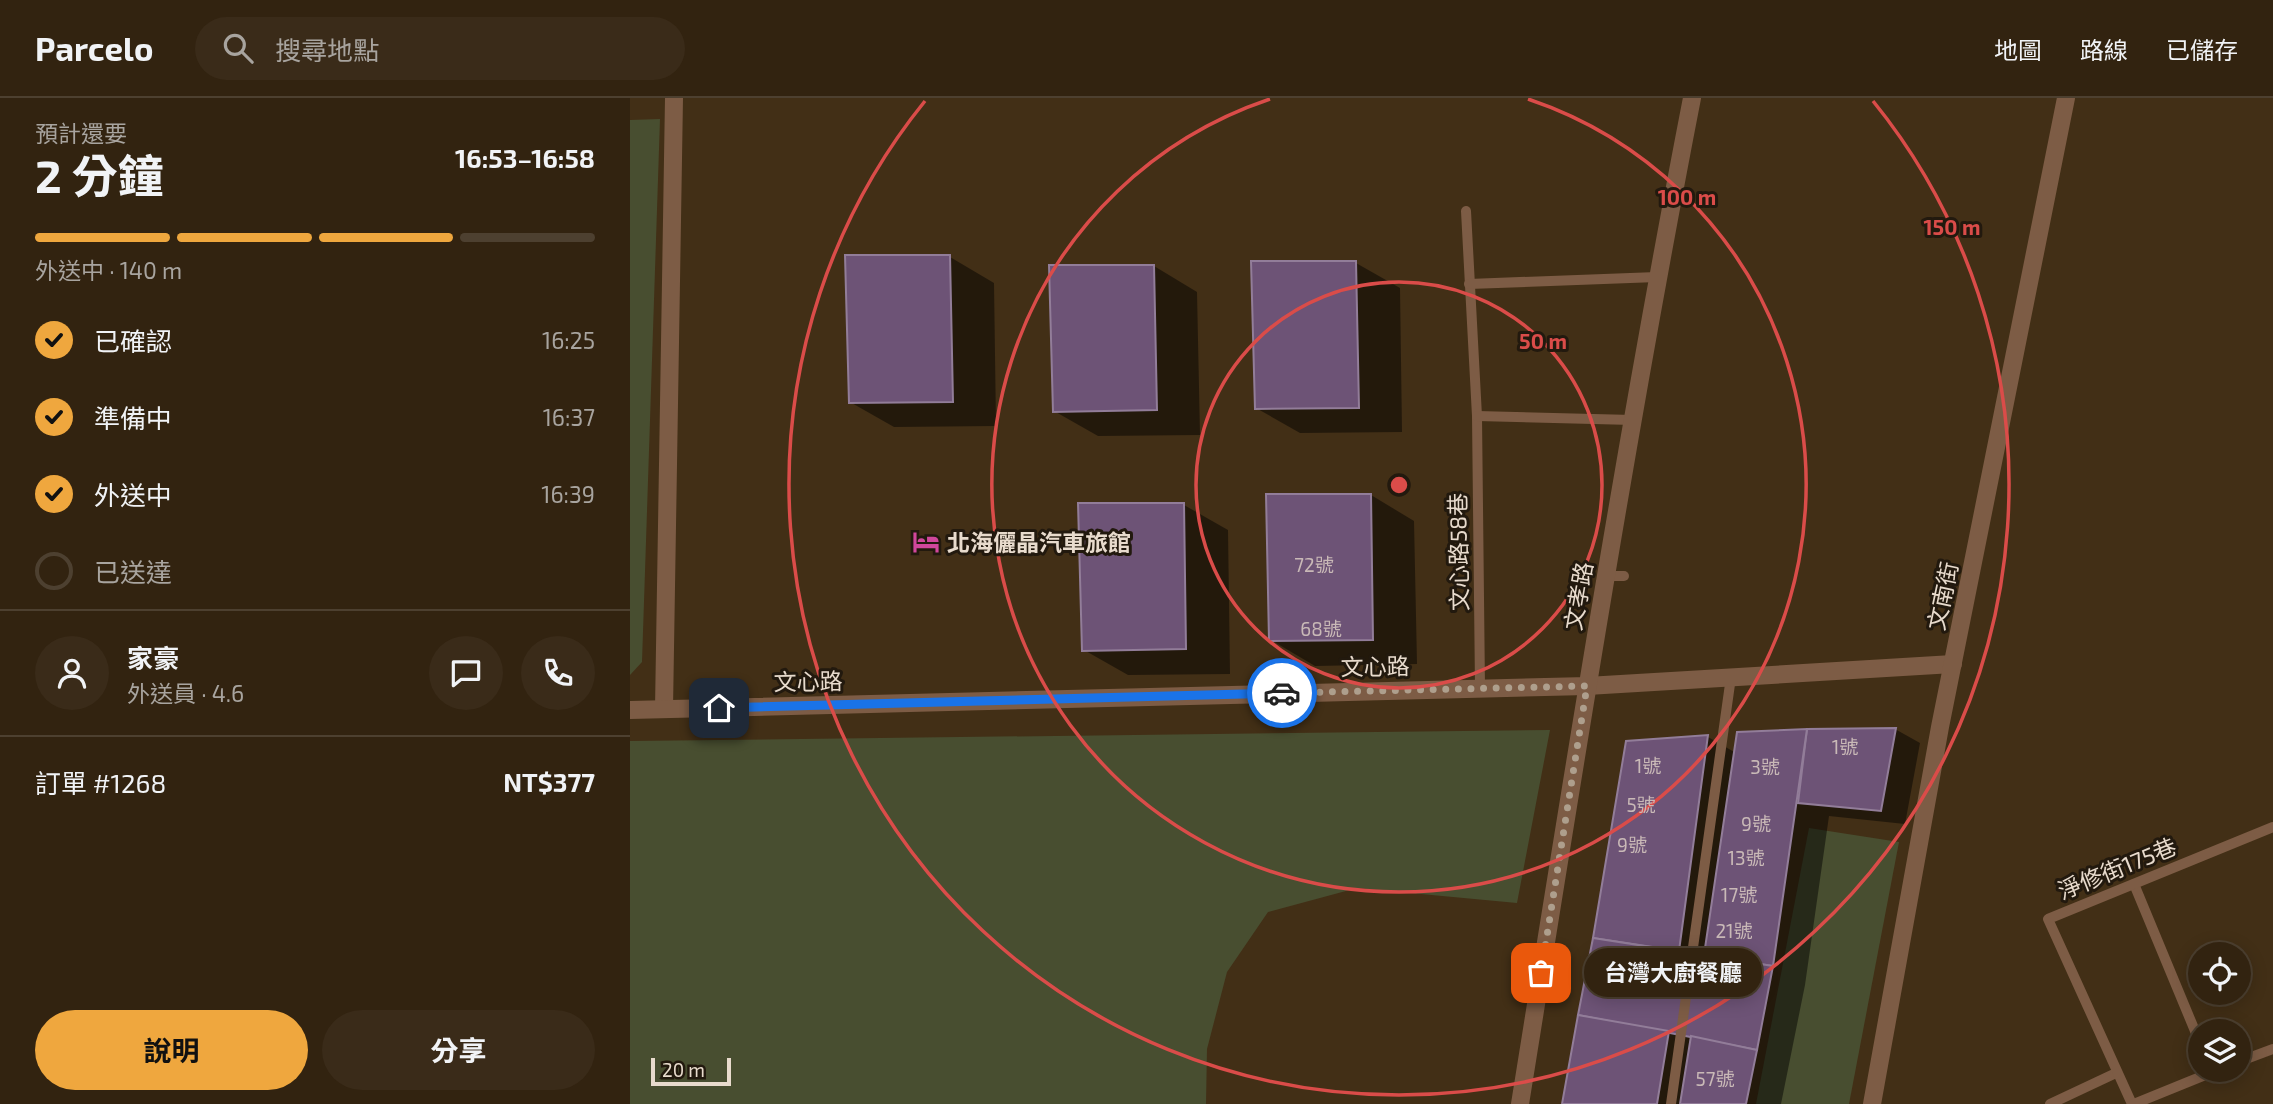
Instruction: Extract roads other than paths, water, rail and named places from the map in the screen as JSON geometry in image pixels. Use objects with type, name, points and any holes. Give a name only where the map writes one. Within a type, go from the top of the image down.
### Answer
[{"type":"street","points":[[664,709],[674,98]]},
{"type":"street","name":"文孝路","points":[[1520,1104],[1587,686],[1615,576],[1633,420],[1657,277],[1679,198],[1692,98]]},
{"type":"street","name":"文南街","points":[[1872,1104],[1953,664],[2066,98]]},
{"type":"street","name":"文心路","points":[[630,710],[1587,686],[1731,677],[1846,663],[1953,664]]},
{"type":"lane","name":"文心路58巷","points":[[1466,211],[1477,416],[1480,688]]},
{"type":"lane","points":[[1469,284],[1657,277]]},
{"type":"lane","points":[[1477,416],[1633,420]]},
{"type":"lane","points":[[1671,1104],[1731,677]]},
{"type":"lane","name":"淨修街175巷","points":[[2188,1081],[2133,1104],[2116,1073],[2048,919],[2273,827]]},
{"type":"lane","points":[[2134,884],[2190,1019]]},
{"type":"lane","points":[[2251,1057],[2273,1049]]},
{"type":"lane","points":[[2050,1104],[2116,1073]]},
{"type":"place","name":"北海儷晶汽車旅館","points":[[926,542]]},
{"type":"place","name":"台灣大廚餐廳","points":[[1541,973]]}]
